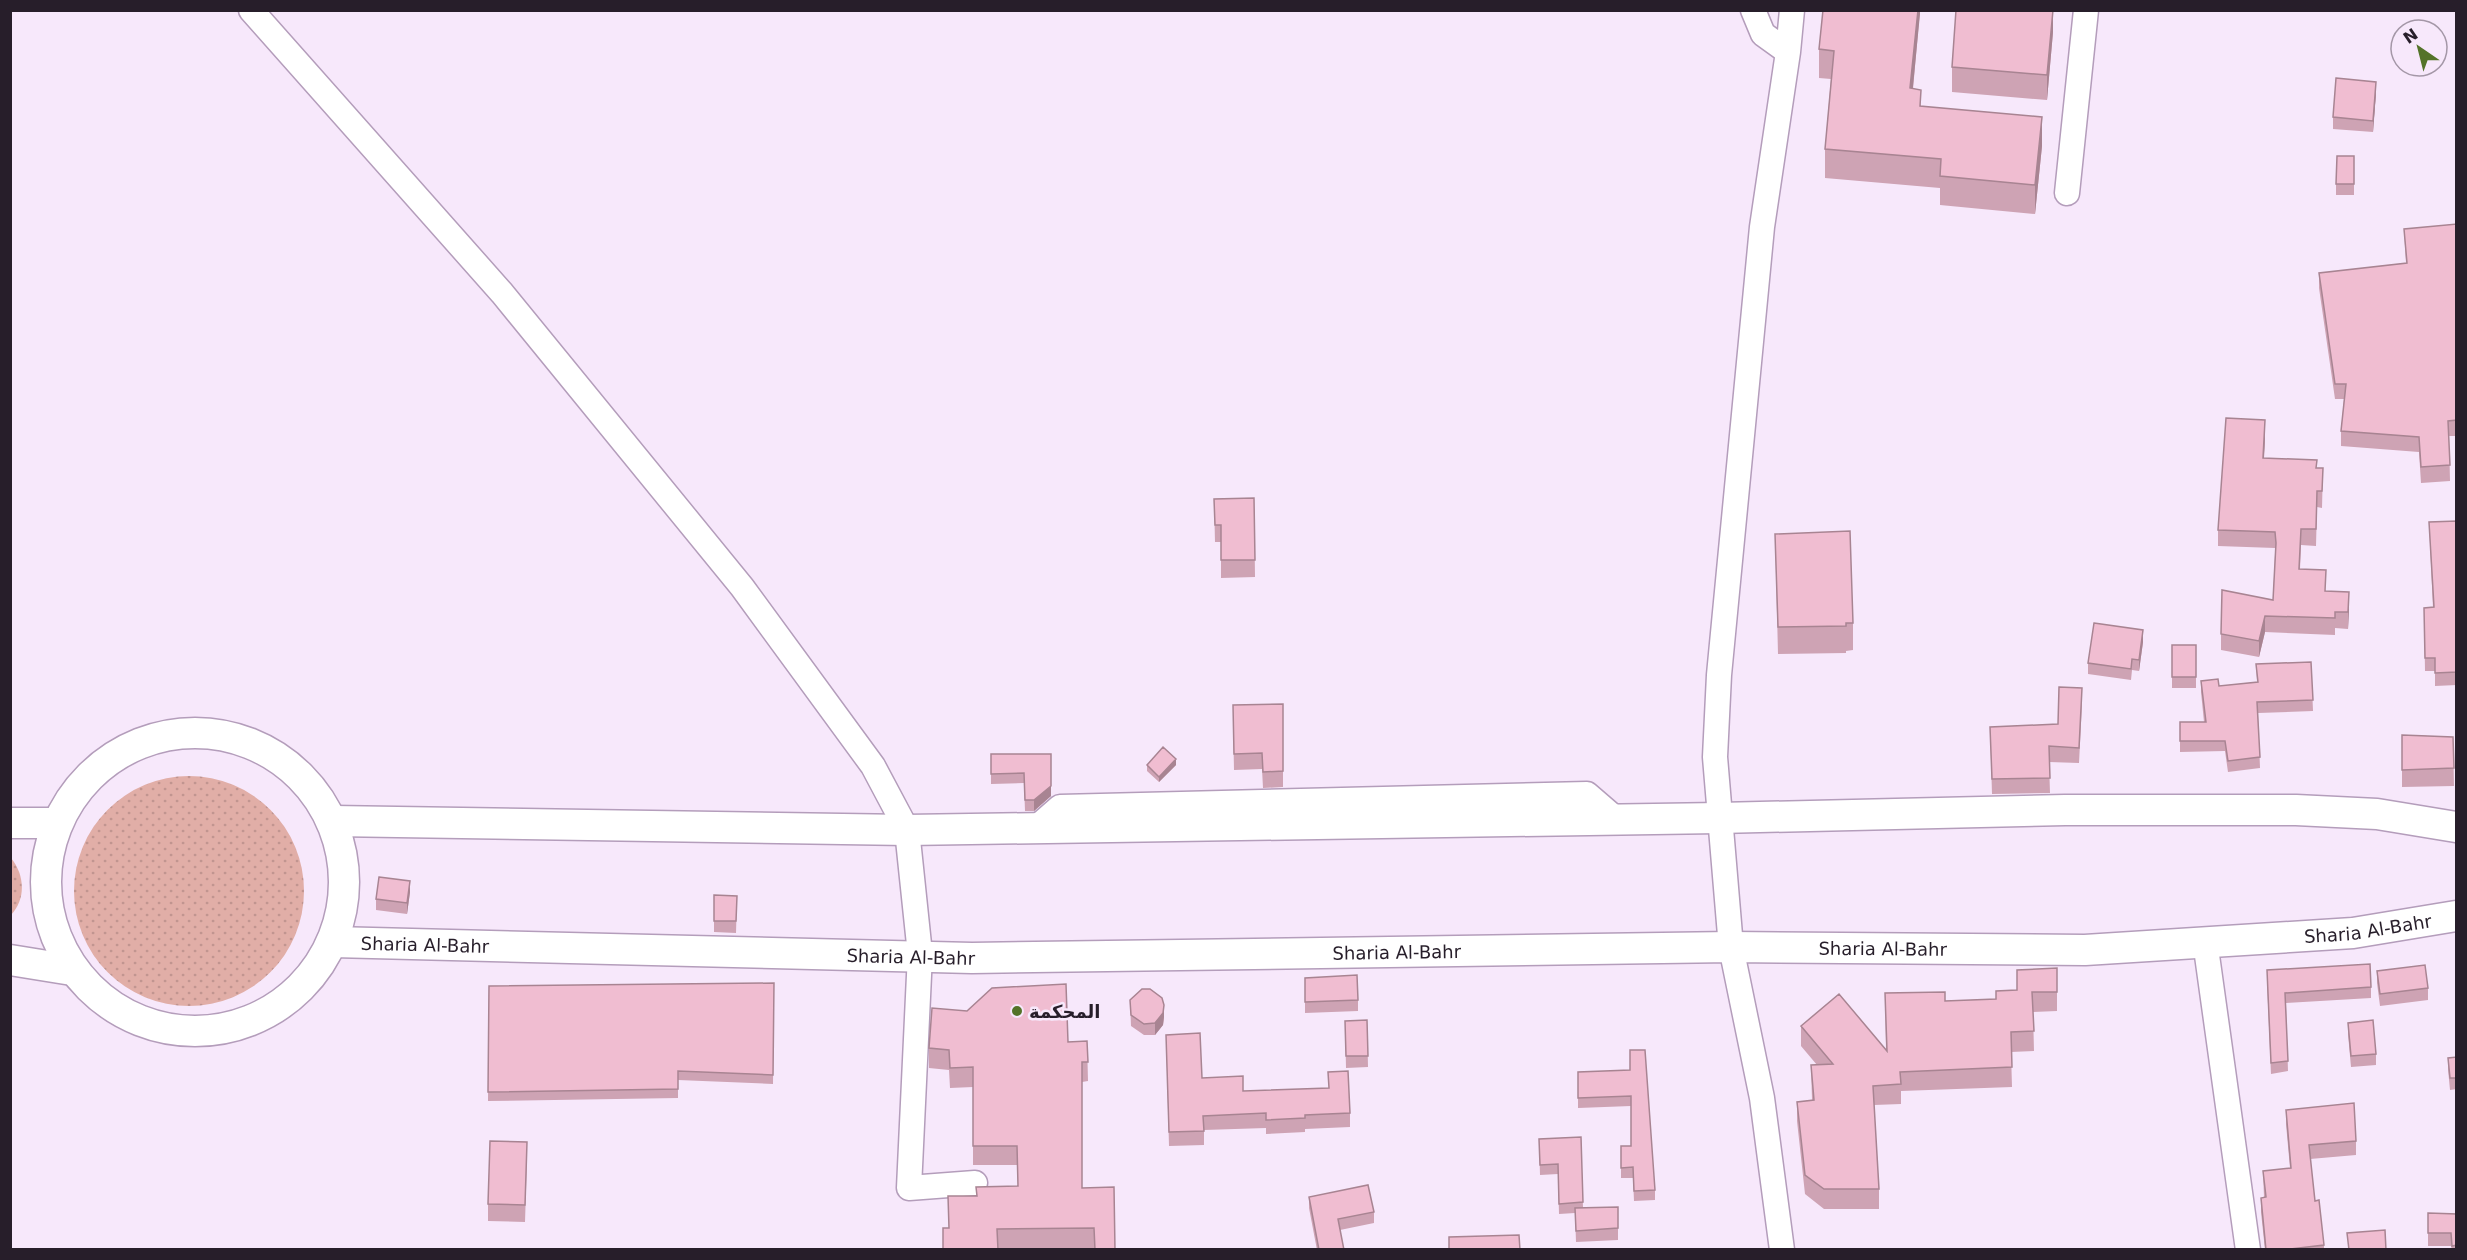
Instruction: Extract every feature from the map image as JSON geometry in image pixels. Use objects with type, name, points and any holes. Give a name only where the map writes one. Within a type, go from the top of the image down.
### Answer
[{"type":"main road","points":[[215,733],[267,749],[306,780],[333,821],[345,861],[345,902],[333,942],[309,980],[275,1010],[233,1028],[188,1033],[144,1024],[104,1002],[72,970],[50,924],[45,873],[57,823],[84,781],[123,750],[170,734],[215,733]]},
{"type":"main road","points":[[333,821],[908,830],[1719,818],[2065,810],[2296,810],[2377,814],[2457,827]]},
{"type":"main road","points":[[10,823],[57,823]]},
{"type":"main road","name":"Sharia Al-Bahr","points":[[333,942],[920,954],[972,958],[1731,947],[2085,950],[2353,933],[2457,916]]},
{"type":"main road","points":[[10,960],[72,970]]},
{"type":"street","points":[[250,10],[502,293],[742,587],[873,766],[908,830],[920,954],[909,1188],[975,1184]]},
{"type":"street","points":[[1753,10],[1763,34],[1788,52]]},
{"type":"street","points":[[1782,1250],[1762,1098],[1731,947],[1715,757],[1719,675],[1762,227],[1792,10]]},
{"type":"street","points":[[2067,194],[2086,10]]},
{"type":"street","points":[[2205,941],[2248,1250]]},
{"type":"shaded area","points":[[178,776],[200,776],[233,784],[253,795],[271,809],[285,827],[296,847],[302,868],[304,891],[302,914],[296,935],[285,955],[271,973],[253,987],[233,998],[200,1006],[178,1006],[145,998],[125,987],[107,973],[93,955],[82,935],[74,902],[74,880],[82,847],[93,827],[107,809],[125,795],[145,784]]},
{"type":"shaded area","points":[[11,858],[19,872],[22,887],[19,902],[11,915]]},
{"type":"building","points":[[1823,10],[1918,10],[1910,88],[1921,90],[1920,106],[2042,117],[2035,185],[1940,176],[1941,159],[1825,149],[1834,51],[1819,49]]},
{"type":"building","points":[[1956,10],[2053,10],[2047,75],[1952,67]]},
{"type":"building","points":[[2336,78],[2376,82],[2373,121],[2333,117]]},
{"type":"building","points":[[2337,156],[2354,156],[2354,184],[2336,184]]},
{"type":"building","points":[[2457,224],[2457,420],[2448,421],[2450,465],[2421,467],[2419,437],[2341,431],[2346,384],[2335,384],[2319,273],[2407,263],[2404,229]]},
{"type":"building","points":[[2226,418],[2265,420],[2263,458],[2317,460],[2316,468],[2323,468],[2322,491],[2317,491],[2316,529],[2301,529],[2299,569],[2326,570],[2325,591],[2349,592],[2348,612],[2335,612],[2335,618],[2265,616],[2259,641],[2221,634],[2222,590],[2273,600],[2276,543],[2275,532],[2218,530]]},
{"type":"building","points":[[1254,498],[1255,560],[1221,560],[1221,525],[1215,525],[1214,499]]},
{"type":"building","points":[[2457,521],[2457,672],[2435,673],[2435,658],[2425,658],[2424,608],[2434,607],[2429,522]]},
{"type":"building","points":[[1850,531],[1853,623],[1846,623],[1846,626],[1778,627],[1775,534]]},
{"type":"building","points":[[2094,623],[2143,630],[2139,660],[2132,659],[2131,669],[2088,663]]},
{"type":"building","points":[[2172,645],[2196,645],[2196,677],[2172,677]]},
{"type":"building","points":[[2311,662],[2313,700],[2257,702],[2260,757],[2228,761],[2225,741],[2180,741],[2180,722],[2206,722],[2201,681],[2218,679],[2219,686],[2258,682],[2256,664]]},
{"type":"building","points":[[2059,687],[2082,688],[2079,748],[2049,746],[2050,778],[1992,779],[1990,727],[2058,724]]},
{"type":"building","points":[[1283,704],[1283,771],[1263,772],[1262,753],[1234,754],[1233,705]]},
{"type":"building","points":[[2402,735],[2453,737],[2454,768],[2402,770]]},
{"type":"building","points":[[1163,747],[1176,759],[1159,777],[1147,765]]},
{"type":"building","points":[[991,754],[1051,754],[1051,786],[1034,800],[1025,800],[1024,773],[991,774]]},
{"type":"building","points":[[379,877],[410,881],[407,903],[376,899]]},
{"type":"building","points":[[714,895],[737,896],[736,921],[714,921]]},
{"type":"building","points":[[2370,964],[2371,987],[2285,993],[2288,1061],[2271,1063],[2267,970]]},
{"type":"building","points":[[2425,965],[2428,988],[2380,994],[2377,971]]},
{"type":"building","points":[[2057,968],[2057,992],[2032,992],[2034,1031],[2011,1032],[2012,1067],[1900,1072],[1901,1084],[1873,1086],[1879,1189],[1824,1189],[1805,1175],[1797,1102],[1814,1100],[1811,1065],[1833,1064],[1801,1026],[1839,994],[1887,1051],[1885,993],[1945,992],[1945,1001],[1996,999],[1996,991],[2017,990],[2017,970]]},
{"type":"building","points":[[1357,975],[1358,1000],[1305,1002],[1305,978]]},
{"type":"building","points":[[774,983],[773,1075],[678,1071],[678,1089],[488,1092],[489,986]]},
{"type":"building","points":[[1066,984],[1068,1042],[1087,1041],[1088,1062],[1082,1062],[1082,1188],[1114,1187],[1115,1250],[1095,1250],[1094,1228],[997,1229],[998,1250],[943,1250],[943,1228],[949,1228],[948,1196],[977,1196],[976,1187],[1018,1186],[1017,1146],[973,1146],[973,1067],[950,1068],[949,1050],[929,1048],[932,1008],[967,1011],[992,988]]},
{"type":"building","points":[[1142,989],[1150,989],[1162,998],[1163,1013],[1155,1023],[1144,1024],[1131,1015],[1130,1000]]},
{"type":"building","points":[[1367,1020],[1368,1056],[1346,1056],[1345,1021]]},
{"type":"building","points":[[2373,1020],[2376,1054],[2351,1056],[2348,1023]]},
{"type":"building","points":[[1200,1033],[1202,1078],[1243,1076],[1243,1091],[1329,1088],[1328,1072],[1348,1071],[1350,1113],[1266,1120],[1266,1113],[1203,1116],[1204,1131],[1169,1132],[1166,1035]]},
{"type":"building","points":[[1630,1050],[1645,1050],[1655,1190],[1634,1191],[1633,1167],[1621,1168],[1621,1146],[1631,1146],[1631,1096],[1578,1098],[1578,1072],[1630,1070]]},
{"type":"building","points":[[2457,1057],[2457,1078],[2450,1078],[2448,1058]]},
{"type":"building","points":[[2354,1103],[2356,1141],[2309,1145],[2315,1201],[2319,1200],[2324,1245],[2266,1250],[2261,1198],[2266,1197],[2263,1171],[2291,1168],[2286,1110]]},
{"type":"building","points":[[1581,1137],[1583,1202],[1559,1204],[1558,1164],[1540,1165],[1539,1139]]},
{"type":"building","points":[[490,1141],[527,1142],[525,1205],[488,1204]]},
{"type":"building","points":[[1368,1185],[1374,1212],[1338,1219],[1344,1250],[1319,1250],[1309,1197]]},
{"type":"building","points":[[1618,1207],[1618,1228],[1576,1231],[1575,1208]]},
{"type":"building","points":[[2428,1213],[2457,1214],[2457,1245],[2452,1246],[2451,1233],[2428,1233]]},
{"type":"building","points":[[2385,1230],[2386,1250],[2349,1250],[2347,1233]]},
{"type":"building","points":[[1519,1235],[1520,1250],[1449,1250],[1449,1237]]},
{"type":"place","name":"المحكمة","points":[[1017,1011]]}]
